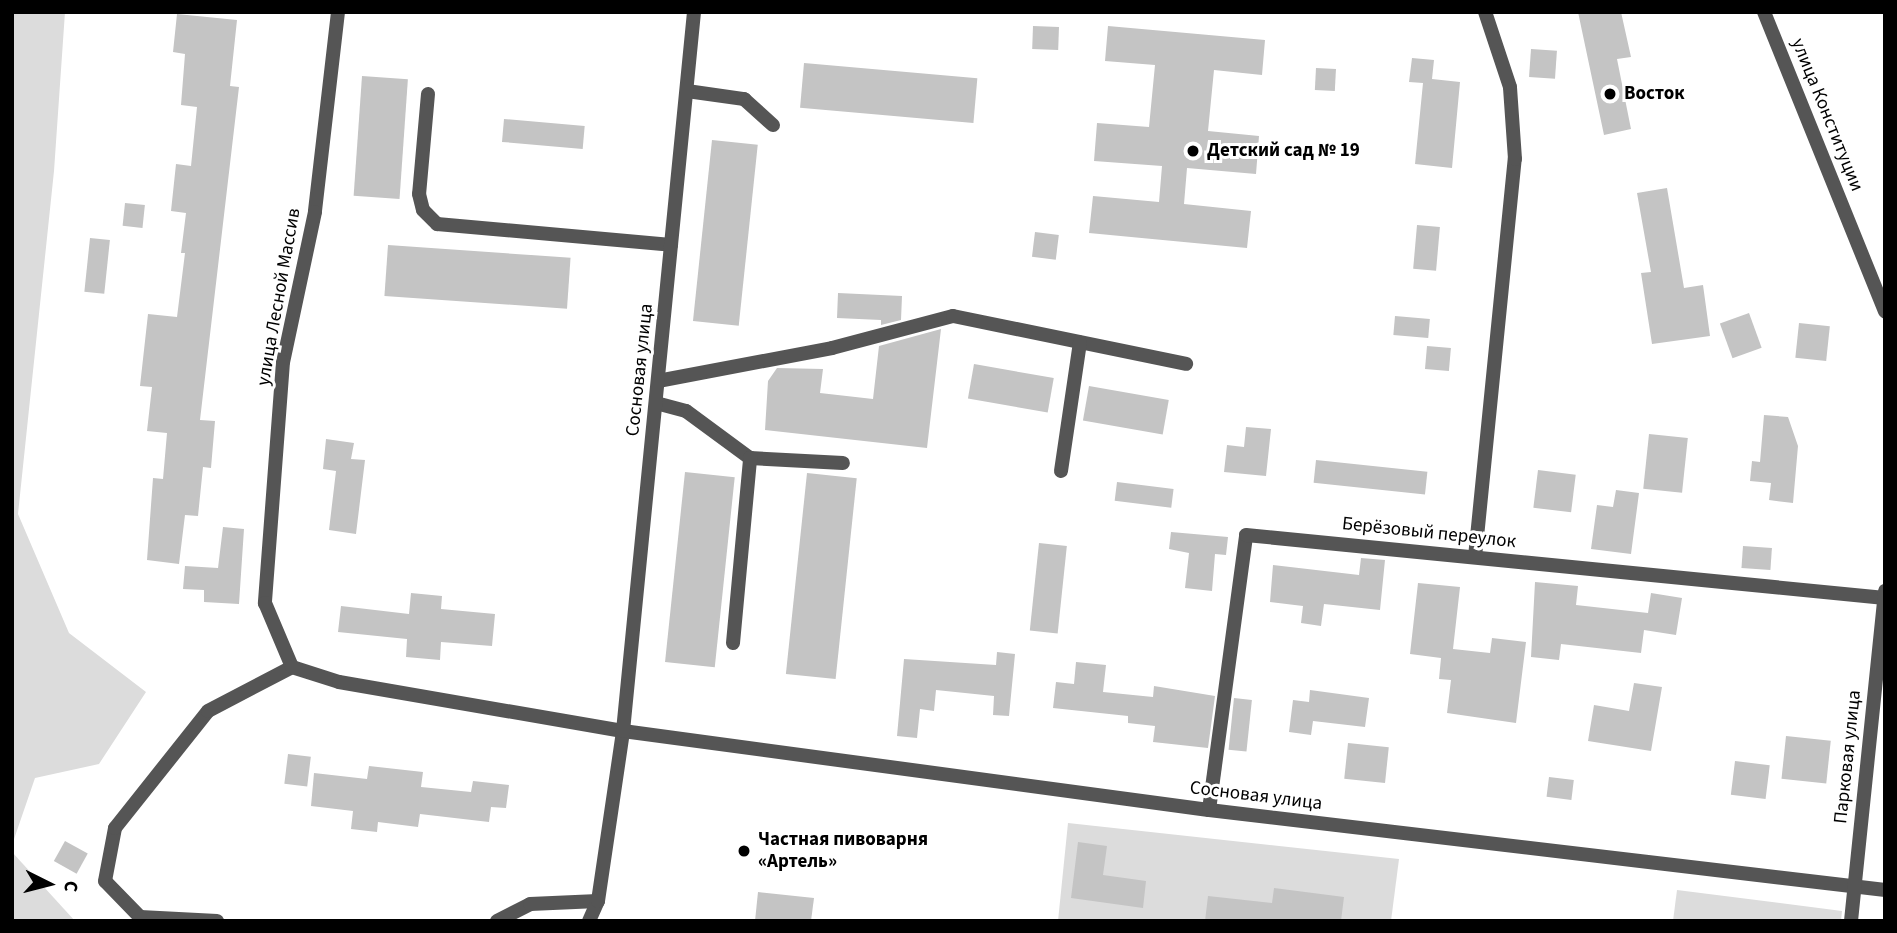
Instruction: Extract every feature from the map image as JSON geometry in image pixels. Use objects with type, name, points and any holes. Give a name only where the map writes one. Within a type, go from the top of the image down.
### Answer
[{"type":"street","name":"улица Лесной Массив","points":[[292,667],[265,603],[283,362],[314,212],[338,12]]},
{"type":"street","name":"Сосновая улица","points":[[589,921],[598,901],[623,731],[694,12]]},
{"type":"street","points":[[1475,557],[1515,159],[1510,87],[1485,12]]},
{"type":"street","name":"улица Конституции","points":[[1764,12],[1885,310]]},
{"type":"street","points":[[687,91],[744,99],[774,125]]},
{"type":"street","points":[[428,94],[419,194],[423,210],[437,224],[671,245]]},
{"type":"street","points":[[658,381],[832,348],[953,316],[1186,364]]},
{"type":"street","points":[[1061,471],[1080,342]]},
{"type":"street","points":[[656,403],[686,411],[750,458],[843,463]]},
{"type":"street","points":[[733,643],[750,458]]},
{"type":"street","name":"Берёзовый переулок","points":[[1209,810],[1246,535],[1884,598]]},
{"type":"street","points":[[1884,598],[1885,591]]},
{"type":"street","name":"Парковая улица","points":[[1851,921],[1884,598]]},
{"type":"street","name":"Сосновая улица","points":[[292,667],[339,682],[623,731],[1209,810],[1885,891]]},
{"type":"street","points":[[217,921],[140,917],[106,881],[115,828],[208,711],[292,667]]},
{"type":"street","points":[[497,921],[530,904],[598,901]]},
{"type":"shaded area","points":[[12,12],[65,12],[54,171],[18,514],[69,633],[146,692],[99,764],[35,778],[12,845]]},
{"type":"shaded area","points":[[1068,823],[1399,859],[1391,921],[1058,921]]},
{"type":"shaded area","points":[[12,852],[75,921],[12,921]]},
{"type":"shaded area","points":[[1677,890],[1842,911],[1841,921],[1673,921]]},
{"type":"building","name":"Восток","points":[[1578,12],[1621,12],[1631,57],[1617,59],[1631,129],[1604,135]]},
{"type":"building","points":[[177,14],[237,20],[230,86],[239,87],[200,420],[215,421],[211,468],[203,467],[198,516],[185,515],[179,564],[147,560],[153,478],[163,479],[167,433],[147,431],[152,387],[140,386],[148,314],[177,317],[185,253],[181,253],[186,213],[171,211],[176,164],[191,166],[197,107],[181,105],[185,54],[173,52]]},
{"type":"building","points":[[1033,26],[1059,27],[1058,50],[1032,49]]},
{"type":"building","points":[[1108,26],[1265,40],[1262,75],[1214,70],[1208,131],[1259,136],[1256,174],[1187,168],[1184,204],[1251,211],[1247,248],[1089,233],[1093,196],[1159,202],[1162,166],[1094,161],[1097,123],[1149,127],[1155,65],[1105,61]]},
{"type":"building","points":[[1531,49],[1557,51],[1555,79],[1529,77]]},
{"type":"building","points":[[1412,58],[1434,60],[1432,79],[1460,82],[1452,168],[1415,164],[1423,83],[1409,82]]},
{"type":"building","points":[[804,63],[977,78],[973,123],[800,108]]},
{"type":"building","points":[[1316,68],[1336,69],[1335,91],[1315,90]]},
{"type":"building","points":[[362,76],[408,79],[400,199],[354,196]]},
{"type":"building","points":[[504,119],[585,126],[583,149],[502,142]]},
{"type":"building","points":[[712,140],[758,145],[739,326],[693,321]]},
{"type":"building","points":[[1667,188],[1684,288],[1703,285],[1710,336],[1652,344],[1641,273],[1651,272],[1637,193]]},
{"type":"building","points":[[125,203],[145,205],[142,228],[123,226]]},
{"type":"building","points":[[1417,225],[1440,227],[1436,271],[1413,269]]},
{"type":"building","points":[[1035,232],[1059,235],[1056,260],[1032,257]]},
{"type":"building","points":[[90,238],[110,240],[104,294],[84,292]]},
{"type":"building","points":[[388,245],[571,258],[567,309],[384,296]]},
{"type":"building","points":[[838,293],[902,296],[901,320],[881,325],[881,320],[837,318]]},
{"type":"building","points":[[1749,313],[1762,348],[1733,358],[1720,324]]},
{"type":"building","points":[[1395,316],[1430,319],[1428,338],[1393,335]]},
{"type":"building","points":[[1799,323],[1830,326],[1826,361],[1795,358]]},
{"type":"building","points":[[941,329],[927,448],[765,430],[768,381],[777,368],[823,369],[820,393],[873,399],[879,346]]},
{"type":"building","points":[[1427,346],[1451,348],[1449,371],[1425,369]]},
{"type":"building","points":[[974,364],[1054,378],[1048,413],[968,398]]},
{"type":"building","points":[[1089,386],[1169,400],[1163,435],[1083,420]]},
{"type":"building","points":[[1764,415],[1788,417],[1798,446],[1793,503],[1769,500],[1771,483],[1750,481],[1752,461],[1760,462]]},
{"type":"building","points":[[1246,427],[1271,429],[1266,476],[1224,472],[1227,445],[1244,447]]},
{"type":"building","points":[[1649,434],[1688,438],[1682,493],[1643,489]]},
{"type":"building","points":[[326,439],[354,443],[351,459],[365,460],[356,534],[329,530],[336,471],[323,469]]},
{"type":"building","points":[[1316,460],[1427,472],[1425,495],[1314,483]]},
{"type":"building","points":[[1538,470],[1576,475],[1571,512],[1533,508]]},
{"type":"building","points":[[685,472],[735,477],[715,667],[665,662]]},
{"type":"building","points":[[807,473],[857,478],[836,679],[786,674]]},
{"type":"building","points":[[1117,482],[1174,489],[1171,508],[1115,501]]},
{"type":"building","points":[[1616,490],[1639,493],[1631,554],[1591,549],[1597,505],[1613,507]]},
{"type":"building","points":[[223,527],[244,529],[239,604],[204,602],[204,590],[183,589],[185,566],[218,568]]},
{"type":"building","points":[[1171,532],[1228,537],[1226,555],[1215,554],[1212,591],[1185,588],[1189,553],[1169,549]]},
{"type":"building","points":[[1039,543],[1067,546],[1058,633],[1030,631]]},
{"type":"building","points":[[1743,546],[1772,548],[1770,570],[1741,568]]},
{"type":"building","points":[[1361,558],[1385,560],[1380,610],[1324,604],[1321,626],[1301,623],[1303,606],[1270,602],[1273,565],[1359,575]]},
{"type":"building","points":[[1535,582],[1578,586],[1576,605],[1648,613],[1651,593],[1682,598],[1676,635],[1644,630],[1641,653],[1561,644],[1559,660],[1531,657]]},
{"type":"building","points":[[1418,583],[1460,587],[1453,649],[1490,653],[1492,638],[1526,642],[1516,723],[1447,713],[1451,680],[1439,679],[1441,658],[1410,654]]},
{"type":"building","points":[[411,593],[442,596],[441,609],[495,614],[492,646],[441,642],[440,660],[406,657],[407,639],[338,632],[341,606],[409,614]]},
{"type":"building","points":[[997,652],[1015,654],[1009,716],[993,715],[994,696],[936,690],[934,711],[920,709],[917,738],[897,736],[904,659],[996,665]]},
{"type":"building","points":[[1076,662],[1106,665],[1103,692],[1153,697],[1154,686],[1215,696],[1208,748],[1153,742],[1155,726],[1128,723],[1128,716],[1053,708],[1056,682],[1074,684]]},
{"type":"building","points":[[1634,683],[1662,687],[1651,751],[1588,741],[1594,705],[1629,711]]},
{"type":"building","points":[[1310,690],[1369,698],[1365,727],[1313,721],[1311,735],[1289,732],[1293,700],[1309,702]]},
{"type":"building","points":[[1234,698],[1252,700],[1246,752],[1229,750]]},
{"type":"building","points":[[1786,736],[1831,741],[1826,783],[1782,779]]},
{"type":"building","points":[[1348,743],[1389,747],[1385,783],[1344,779]]},
{"type":"building","points":[[288,754],[311,757],[307,787],[284,784]]},
{"type":"building","points":[[1735,761],[1770,765],[1766,799],[1731,795]]},
{"type":"building","points":[[369,766],[423,772],[421,787],[471,792],[473,781],[509,785],[506,808],[491,807],[489,822],[420,814],[418,827],[378,822],[377,832],[351,829],[353,811],[311,806],[314,773],[367,779]]},
{"type":"building","points":[[1549,777],[1574,780],[1571,800],[1547,797]]},
{"type":"building","points":[[65,841],[88,854],[77,874],[54,861]]},
{"type":"building","points":[[1078,842],[1107,846],[1103,875],[1146,881],[1143,908],[1071,898]]},
{"type":"building","points":[[1274,888],[1344,897],[1341,921],[1205,921],[1208,896],[1272,903]]},
{"type":"building","points":[[758,892],[814,898],[811,921],[755,921]]},
{"type":"place","name":"Восток","points":[[1610,94]]},
{"type":"place","name":"Детский сад № 19","points":[[1193,151]]},
{"type":"place","name":"Частная пивоварня «Артель»","points":[[744,851]]}]
